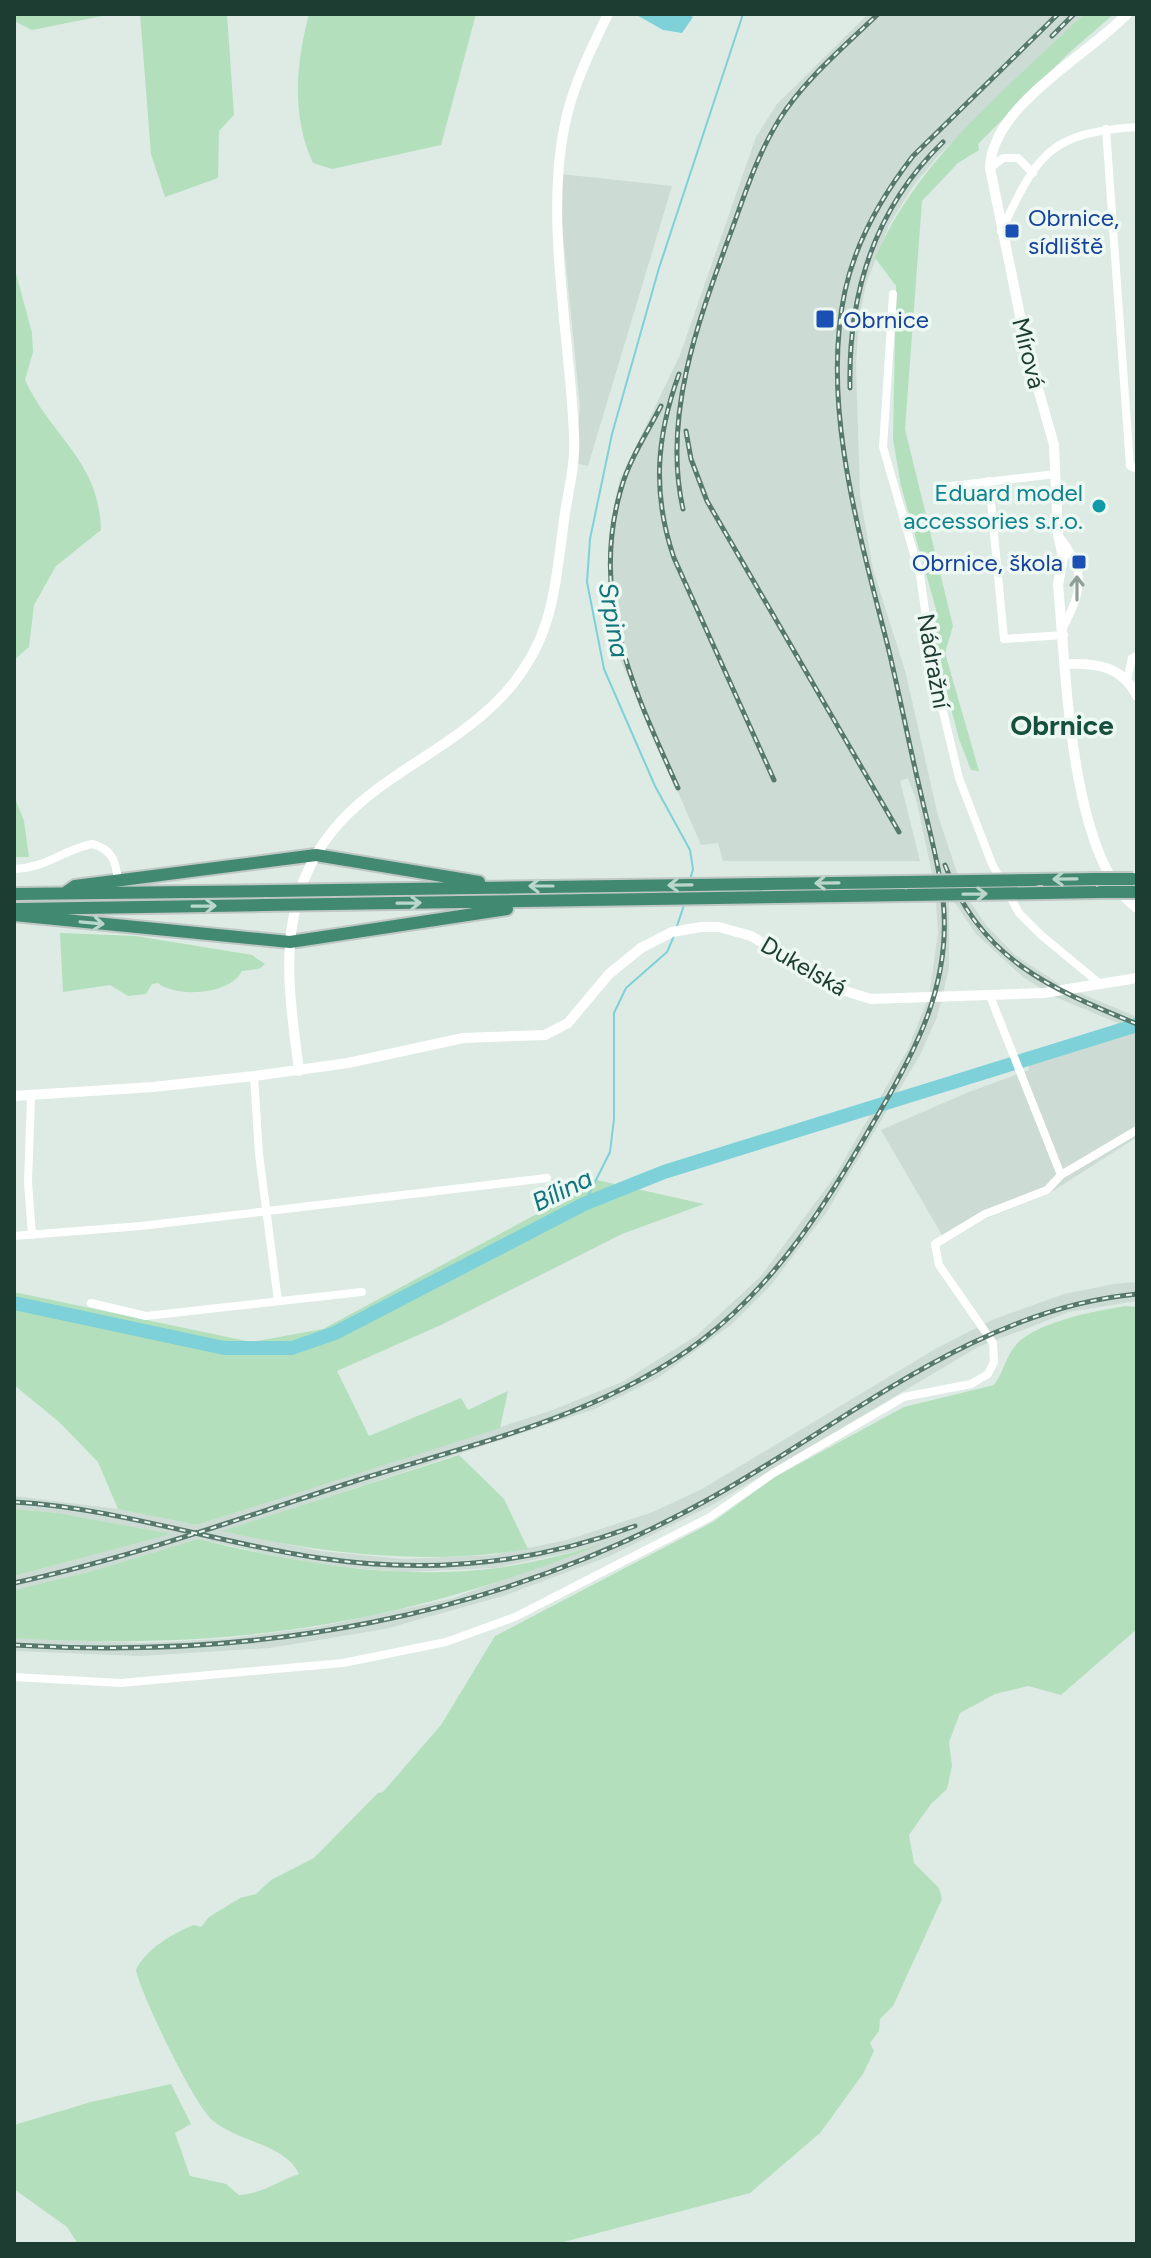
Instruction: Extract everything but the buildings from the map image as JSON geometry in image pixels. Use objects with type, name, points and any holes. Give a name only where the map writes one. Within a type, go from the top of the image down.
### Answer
[{"type":"highway","points":[[65,893],[75,886],[316,855],[494,886]]},
{"type":"highway","points":[[14,894],[1135,879]]},
{"type":"highway","points":[[14,909],[1137,892]]},
{"type":"highway","points":[[14,915],[290,942],[478,911],[544,907],[574,901]]},
{"type":"street","points":[[299,1071],[290,985],[290,942],[299,896],[316,855],[340,820],[362,797],[464,732],[495,705],[533,655],[547,620],[575,439],[558,177],[567,115],[584,64],[608,14]]},
{"type":"street","points":[[990,168],[990,150],[999,131],[1050,79],[1127,14]]},
{"type":"street","points":[[1001,232],[1033,173],[1063,141],[1091,130],[1137,127]]},
{"type":"street","points":[[1106,129],[1130,466],[1137,469]]},
{"type":"street","points":[[990,168],[1003,158],[1018,158],[1033,173]]},
{"type":"street","name":"Mírová","points":[[990,168],[1027,350],[1054,445],[1058,535],[1076,563],[1080,593],[1063,632]]},
{"type":"street","name":"Nádražní","points":[[893,294],[883,447],[920,575],[934,674],[959,778],[992,864],[1019,913],[1099,983]]},
{"type":"street","points":[[943,487],[1056,474]]},
{"type":"street","points":[[989,481],[1004,639],[1063,632]]},
{"type":"street","name":"Mírová","points":[[1064,546],[1058,585],[1078,778],[1089,823],[1105,863],[1120,891],[1137,908]]},
{"type":"street","points":[[1127,680],[1132,658],[1137,656]]},
{"type":"street","points":[[1066,664],[1099,665],[1127,680],[1137,696]]},
{"type":"street","points":[[14,869],[40,867],[66,852],[92,844],[108,851],[116,863],[118,881]]},
{"type":"street","name":"Dukelská","points":[[14,1096],[31,1097],[299,1071],[463,1038],[553,1032],[578,1013],[617,967],[661,936],[701,927],[737,931],[766,942],[852,995],[884,1000],[1044,993],[1137,978]]},
{"type":"street","points":[[990,996],[1061,1175]]},
{"type":"street","points":[[254,1076],[278,1301]]},
{"type":"street","points":[[31,1097],[28,1182],[32,1235]]},
{"type":"street","points":[[14,1677],[121,1683],[343,1663],[446,1642],[515,1617],[710,1517],[775,1472],[904,1397],[971,1384],[988,1374],[994,1362],[993,1343],[939,1265],[935,1244],[985,1214],[1047,1190],[1061,1175],[1137,1130]]},
{"type":"street","points":[[14,1236],[266,1211],[547,1178]]},
{"type":"street","points":[[91,1303],[146,1316],[362,1292]]},
{"type":"shaded area","points":[[868,14],[1084,14],[938,156],[914,185],[889,225],[866,284],[859,319],[856,365],[860,495],[873,569],[906,674],[938,816],[964,893],[986,925],[1015,955],[1061,985],[1137,1017],[1137,1031],[1055,997],[1023,977],[976,934],[949,894],[949,969],[937,1017],[920,1055],[826,1213],[771,1285],[732,1324],[658,1378],[595,1409],[224,1531],[320,1551],[404,1559],[493,1555],[567,1540],[653,1512],[702,1489],[937,1348],[992,1320],[1064,1294],[1114,1284],[1137,1282],[1137,1301],[1069,1312],[978,1347],[712,1505],[610,1556],[503,1596],[385,1629],[270,1648],[141,1656],[14,1651],[14,1638],[141,1643],[222,1639],[317,1627],[450,1599],[591,1548],[495,1568],[404,1572],[318,1565],[198,1539],[92,1571],[14,1590],[14,1576],[170,1534],[58,1513],[14,1509],[14,1496],[118,1509],[197,1525],[550,1411],[622,1382],[696,1336],[761,1276],[835,1176],[908,1049],[929,996],[938,933],[935,887],[916,799],[908,778],[900,781],[920,861],[723,861],[718,843],[701,845],[618,654],[610,568],[611,521],[620,479],[680,355],[756,137],[777,104]]},
{"type":"shaded area","points":[[561,174],[672,186],[588,466],[575,463],[580,406],[562,225]]},
{"type":"shaded area","points":[[1134,1031],[1137,1033],[1137,1137],[1050,1193],[987,1218],[946,1242],[881,1130],[1029,1070],[1028,1062]]},
{"type":"green space","points":[[14,14],[112,14],[32,30],[14,21]]},
{"type":"green space","points":[[140,14],[227,14],[234,115],[219,131],[218,178],[165,197],[151,154]]},
{"type":"green space","points":[[309,14],[476,14],[441,145],[332,169],[313,163],[301,127],[298,89],[301,51]]},
{"type":"green space","points":[[1084,14],[1114,14],[1070,52],[978,144],[979,150],[958,163],[922,201],[905,429],[953,626],[945,653],[979,771],[971,770],[959,739],[936,650],[936,609],[901,486],[893,439],[896,286],[875,258],[893,222],[940,157],[995,98]]},
{"type":"green space","points":[[14,266],[32,333],[33,352],[25,380],[83,467],[98,506],[101,530],[56,566],[34,605],[29,647],[14,660]]},
{"type":"green space","points":[[14,796],[24,821],[29,857],[14,857]]},
{"type":"green space","points":[[60,933],[136,936],[252,955],[265,964],[259,969],[242,971],[227,985],[202,992],[177,991],[158,983],[152,984],[146,994],[128,996],[110,985],[63,992]]},
{"type":"green space","points":[[579,1176],[704,1204],[622,1234],[443,1324],[337,1371],[369,1436],[461,1398],[468,1410],[508,1391],[500,1428],[197,1525],[118,1509],[98,1462],[58,1421],[14,1385],[14,1292],[251,1342],[323,1329],[563,1200]]},
{"type":"green space","points":[[1125,1306],[1137,1307],[1137,1629],[1061,1695],[1028,1686],[995,1694],[960,1713],[949,1742],[952,1766],[947,1789],[931,1804],[909,1835],[914,1863],[939,1888],[942,1899],[893,2006],[880,2019],[879,2031],[870,2043],[874,2051],[863,2074],[820,2133],[750,2193],[556,2244],[78,2244],[67,2227],[14,2189],[14,2125],[91,2102],[171,2084],[191,2124],[175,2133],[190,2176],[226,2184],[239,2195],[263,2190],[299,2174],[283,2156],[223,2128],[204,2110],[147,2002],[136,1970],[146,1955],[169,1937],[194,1925],[201,1927],[209,1917],[240,1898],[256,1894],[271,1880],[314,1858],[378,1793],[383,1792],[441,1725],[495,1636],[713,1522],[775,1477],[904,1407],[994,1385],[1015,1346],[1036,1330],[1066,1319]]},
{"type":"green space","points":[[459,1455],[504,1499],[528,1549],[450,1557],[374,1555],[298,1546],[222,1531]]},
{"type":"green space","points":[[14,1509],[58,1513],[171,1534],[14,1576]]},
{"type":"green space","points":[[198,1539],[309,1562],[421,1572],[497,1568],[600,1545],[454,1595],[313,1626],[169,1640],[14,1638],[14,1590],[92,1571]]},
{"type":"water","points":[[635,14],[686,14],[693,17],[682,33],[663,30]]},
{"type":"waterway","name":"Srpina","points":[[690,880],[693,869],[690,850],[655,786],[604,669],[587,582],[590,539],[612,434],[659,268],[743,14]]},
{"type":"waterway","name":"Srpina","points":[[677,926],[685,902]]},
{"type":"waterway","name":"Srpina","points":[[584,1204],[610,1152],[614,1119],[614,1013],[626,988],[667,952],[674,936]]},
{"type":"waterway","name":"Bílina","points":[[14,1303],[224,1348],[292,1348],[335,1333],[584,1204],[664,1172],[1137,1025]]},
{"type":"railway","points":[[683,509],[677,438],[687,368],[707,299],[752,175],[771,133],[789,105],[825,64],[878,14]]},
{"type":"railway","points":[[14,1583],[143,1549],[490,1440],[580,1408],[622,1389],[702,1340],[729,1317],[778,1266],[820,1209],[858,1149],[918,1040],[937,987],[944,929],[936,858],[847,472],[837,380],[845,291],[856,254],[872,219],[913,156],[1058,14]]},
{"type":"railway","points":[[1052,36],[1074,14]]},
{"type":"railway","points":[[850,388],[854,320],[870,255],[899,196],[943,142]]},
{"type":"railway","points":[[679,374],[665,420],[660,466],[662,511],[667,534],[674,558],[774,780]]},
{"type":"railway","points":[[661,406],[624,478],[612,529],[610,568],[613,606],[632,679],[678,788]]},
{"type":"railway","points":[[686,431],[691,459],[707,501],[899,832]]},
{"type":"railway","points":[[945,865],[978,925],[1022,967],[1076,998],[1137,1024]]},
{"type":"railway","points":[[14,1645],[105,1648],[195,1645],[284,1637],[372,1622],[459,1601],[544,1574],[628,1540],[709,1499],[967,1345],[1021,1322],[1078,1304],[1137,1294]]},
{"type":"railway","points":[[14,1502],[129,1518],[281,1552],[399,1565],[439,1565],[519,1557],[597,1539],[635,1526]]},
{"type":"place","name":"Obrnice, sídliště","points":[[1012,231]]},
{"type":"place","name":"Obrnice","points":[[825,319]]},
{"type":"place","name":"Eduard model accessories s.r.o.","points":[[1099,506]]},
{"type":"place","name":"Obrnice, škola","points":[[1079,562]]},
{"type":"district","name":"Obrnice","points":[[1062,725]]}]
